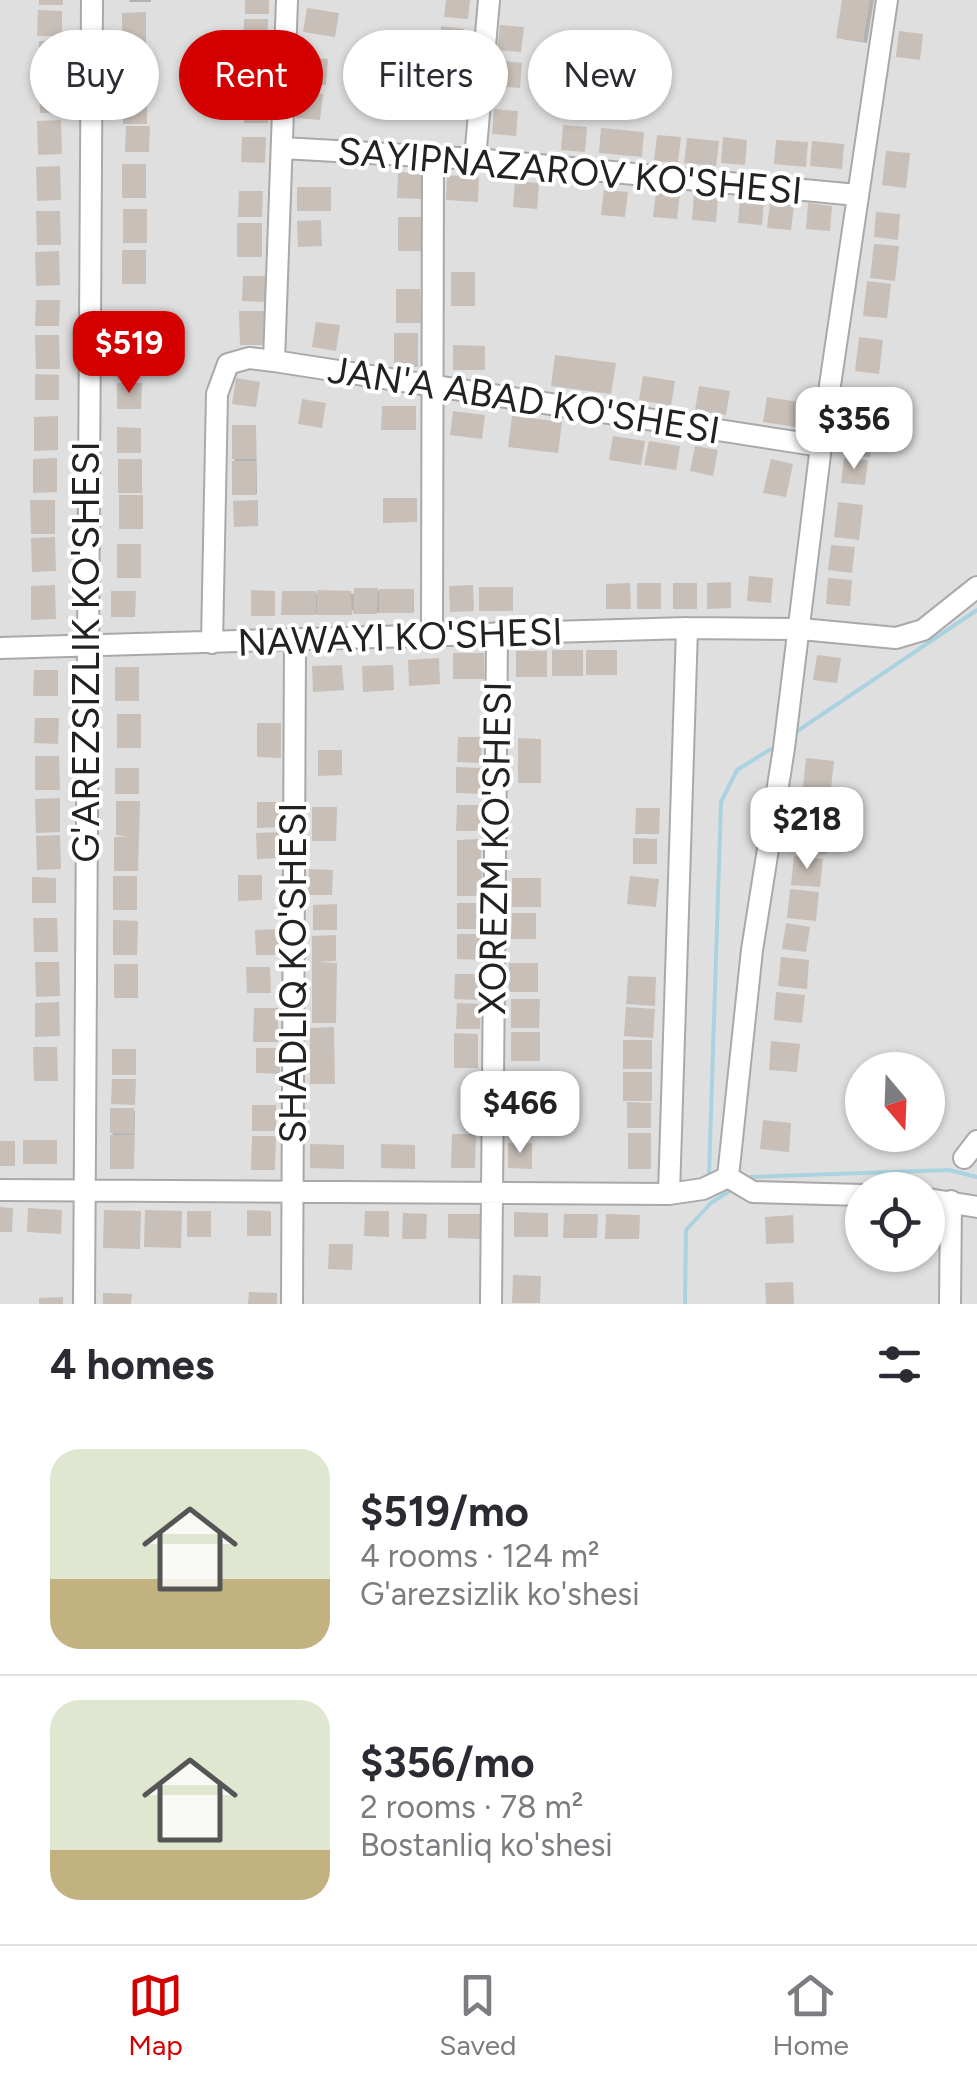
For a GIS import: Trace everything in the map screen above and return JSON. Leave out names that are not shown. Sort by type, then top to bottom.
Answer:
[{"type":"street","name":"G'AREZSIZLIK KO'SHESI","points":[[84,1304],[92,0]]},
{"type":"street","points":[[274,360],[287,0]]},
{"type":"street","points":[[475,159],[489,0]]},
{"type":"street","points":[[0,1190],[669,1194],[704,1189],[729,1171],[752,950],[801,629],[821,446],[887,0]]},
{"type":"street","name":"SAYIPNAZAROV KO'SHESI","points":[[283,148],[475,159],[857,195]]},
{"type":"street","points":[[432,634],[433,158]]},
{"type":"street","name":"JAN'A ABAD KO'SHESI","points":[[212,643],[217,394],[228,364],[249,358],[274,360],[821,446]]},
{"type":"street","name":"NAWAYI KO'SHESI","points":[[0,648],[686,628],[801,629],[896,638],[923,630],[977,587]]},
{"type":"street","points":[[669,1194],[686,628]]},
{"type":"street","name":"XOREZM KO'SHESI","points":[[491,1304],[497,632]]},
{"type":"street","name":"SHADLIQ KO'SHESI","points":[[292,1304],[296,642]]},
{"type":"street","points":[[729,1171],[753,1192],[845,1195]]},
{"type":"street","points":[[945,1200],[977,1208]]},
{"type":"street","points":[[950,1304],[951,1201]]},
{"type":"shaded area","points":[[0,0],[977,0],[977,1304],[0,1304]]},
{"type":"building","points":[[39,0],[63,0],[63,5],[39,5]]},
{"type":"building","points":[[245,0],[269,0],[269,14],[245,14]]},
{"type":"building","points":[[446,0],[470,0],[468,19],[444,17]]},
{"type":"building","points":[[842,0],[870,0],[863,42],[836,38]]},
{"type":"building","points":[[307,8],[339,13],[335,37],[323,35],[323,30],[303,30]]},
{"type":"building","points":[[38,10],[62,11],[62,30],[37,30]]},
{"type":"building","points":[[146,12],[146,30],[122,30],[122,13]]},
{"type":"building","points":[[244,19],[268,19],[268,30],[244,30]]},
{"type":"building","points":[[500,25],[524,27],[521,52],[508,51],[508,30],[499,30]]},
{"type":"building","points":[[899,31],[923,34],[920,60],[896,57]]},
{"type":"building","points":[[323,59],[328,59],[323,85]]},
{"type":"building","points":[[508,61],[522,63],[520,88],[508,87]]},
{"type":"building","points":[[508,110],[518,111],[516,136],[492,134],[493,120],[508,120]]},
{"type":"building","points":[[61,120],[62,154],[38,155],[37,121]]},
{"type":"building","points":[[123,120],[147,120],[147,124],[123,124]]},
{"type":"building","points":[[244,120],[268,120],[268,123]]},
{"type":"building","points":[[563,125],[587,127],[585,152],[561,150]]},
{"type":"building","points":[[126,126],[150,126],[149,152],[125,152]]},
{"type":"building","points":[[601,128],[644,132],[642,157],[599,153]]},
{"type":"building","points":[[657,135],[681,137],[678,163],[654,161]]},
{"type":"building","points":[[242,137],[266,137],[265,163],[241,162]]},
{"type":"building","points":[[723,137],[747,140],[745,165],[721,163]]},
{"type":"building","points":[[687,138],[719,141],[716,166],[684,163]]},
{"type":"building","points":[[776,140],[808,142],[806,167],[774,164]]},
{"type":"building","points":[[812,141],[844,144],[842,169],[810,166]]},
{"type":"building","points":[[886,151],[910,153],[906,188],[882,185]]},
{"type":"building","points":[[122,164],[146,164],[146,198],[122,198]]},
{"type":"building","points":[[60,166],[61,200],[37,201],[36,167]]},
{"type":"building","points":[[398,172],[423,173],[421,199],[397,198]]},
{"type":"building","points":[[447,175],[479,177],[478,202],[446,200]]},
{"type":"building","points":[[515,181],[539,183],[537,209],[513,207]]},
{"type":"building","points":[[297,187],[331,187],[331,211],[297,211]]},
{"type":"building","points":[[604,190],[628,192],[625,217],[601,215]]},
{"type":"building","points":[[239,191],[263,191],[262,217],[238,217]]},
{"type":"building","points":[[656,192],[680,194],[677,219],[653,217]]},
{"type":"building","points":[[694,194],[718,197],[716,222],[692,220]]},
{"type":"building","points":[[740,197],[764,200],[762,225],[738,223]]},
{"type":"building","points":[[770,203],[794,205],[791,230],[767,228]]},
{"type":"building","points":[[808,203],[832,206],[830,231],[806,229]]},
{"type":"building","points":[[123,209],[147,209],[147,243],[123,243]]},
{"type":"building","points":[[36,211],[60,211],[61,245],[37,245]]},
{"type":"building","points":[[876,212],[900,214],[898,240],[874,237]]},
{"type":"building","points":[[398,217],[422,217],[422,251],[398,251]]},
{"type":"building","points":[[321,220],[322,246],[298,247],[297,221]]},
{"type":"building","points":[[237,223],[262,223],[262,257],[237,257]]},
{"type":"building","points":[[874,244],[899,246],[895,281],[870,278]]},
{"type":"building","points":[[122,250],[146,250],[146,284],[122,284]]},
{"type":"building","points":[[59,251],[60,285],[36,286],[35,252]]},
{"type":"building","points":[[451,272],[475,272],[475,306],[451,306]]},
{"type":"building","points":[[243,276],[267,276],[266,302],[242,301]]},
{"type":"building","points":[[867,281],[891,284],[887,318],[863,316]]},
{"type":"building","points":[[396,289],[420,289],[421,323],[396,323]]},
{"type":"building","points":[[36,300],[60,300],[59,326],[35,326]]},
{"type":"building","points":[[239,311],[264,311],[264,345],[240,345]]},
{"type":"building","points":[[316,322],[340,325],[336,351],[312,347]]},
{"type":"building","points":[[118,328],[142,328],[142,362],[118,362]]},
{"type":"building","points":[[394,333],[418,333],[418,367],[394,367]]},
{"type":"building","points":[[35,335],[59,335],[60,369],[36,369]]},
{"type":"building","points":[[859,337],[883,340],[879,374],[855,371]]},
{"type":"building","points":[[453,345],[485,346],[485,370],[453,370]]},
{"type":"building","points":[[555,355],[616,363],[611,394],[551,386]]},
{"type":"building","points":[[35,374],[59,375],[59,400],[35,400]]},
{"type":"building","points":[[643,376],[675,381],[671,406],[639,400]]},
{"type":"building","points":[[236,378],[260,382],[256,407],[232,404]]},
{"type":"building","points":[[117,383],[142,383],[141,409],[117,409]]},
{"type":"building","points":[[699,386],[730,391],[726,415],[695,410]]},
{"type":"building","points":[[767,397],[798,402],[795,427],[763,422]]},
{"type":"building","points":[[302,399],[326,403],[322,428],[298,424]]},
{"type":"building","points":[[851,400],[874,402],[872,428],[848,426]]},
{"type":"building","points":[[382,406],[416,406],[416,430],[381,430]]},
{"type":"building","points":[[453,411],[485,415],[482,439],[450,435]]},
{"type":"building","points":[[58,416],[58,450],[34,451],[34,417]]},
{"type":"building","points":[[512,416],[562,422],[558,453],[508,447]]},
{"type":"building","points":[[232,425],[256,425],[256,459],[232,459]]},
{"type":"building","points":[[117,427],[141,428],[141,453],[117,453]]},
{"type":"building","points":[[849,429],[873,432],[870,457],[846,455]]},
{"type":"building","points":[[613,436],[645,441],[641,465],[609,460]]},
{"type":"building","points":[[649,441],[680,446],[676,470],[644,465]]},
{"type":"building","points":[[695,446],[718,450],[713,476],[690,471]]},
{"type":"building","points":[[57,458],[57,492],[33,493],[33,459]]},
{"type":"building","points":[[844,458],[868,460],[865,485],[841,483]]},
{"type":"building","points":[[118,459],[142,459],[142,493],[118,493]]},
{"type":"building","points":[[771,459],[793,464],[786,497],[763,493]]},
{"type":"building","points":[[232,461],[256,461],[256,495],[232,495]]},
{"type":"building","points":[[119,495],[143,495],[143,529],[119,529]]},
{"type":"building","points":[[383,498],[417,498],[417,522],[383,523]]},
{"type":"building","points":[[30,500],[55,500],[55,534],[31,534]]},
{"type":"building","points":[[258,500],[258,526],[234,527],[233,501]]},
{"type":"building","points":[[838,502],[863,505],[859,540],[834,537]]},
{"type":"building","points":[[55,537],[56,571],[32,572],[31,538]]},
{"type":"building","points":[[117,544],[141,544],[141,578],[117,578]]},
{"type":"building","points":[[831,545],[855,547],[852,573],[828,570]]},
{"type":"building","points":[[749,576],[773,578],[771,603],[747,601]]},
{"type":"building","points":[[828,578],[852,580],[850,606],[826,604]]},
{"type":"building","points":[[731,582],[731,608],[707,609],[707,583]]},
{"type":"building","points":[[630,583],[631,609],[606,609],[606,584]]},
{"type":"building","points":[[637,583],[661,583],[661,609],[637,609]]},
{"type":"building","points":[[673,583],[697,583],[697,609],[673,609]]},
{"type":"building","points":[[55,585],[56,619],[31,620],[31,586]]},
{"type":"building","points":[[473,585],[474,611],[450,612],[449,586]]},
{"type":"building","points":[[479,587],[513,587],[513,611],[479,611]]},
{"type":"building","points":[[354,588],[378,588],[377,614],[353,614]]},
{"type":"building","points":[[379,589],[414,589],[413,613],[379,613]]},
{"type":"building","points":[[251,590],[275,591],[275,616],[251,616]]},
{"type":"building","points":[[317,590],[351,591],[352,615],[317,615]]},
{"type":"building","points":[[111,591],[136,591],[135,617],[111,617]]},
{"type":"building","points":[[282,591],[316,591],[316,615],[281,615]]},
{"type":"building","points":[[552,650],[583,650],[583,676],[552,676]]},
{"type":"building","points":[[586,650],[617,650],[617,675],[586,675]]},
{"type":"building","points":[[516,651],[547,651],[547,677],[516,677]]},
{"type":"building","points":[[453,653],[484,653],[484,679],[453,679]]},
{"type":"building","points":[[817,655],[841,658],[837,683],[813,680]]},
{"type":"building","points":[[439,658],[440,684],[409,686],[408,660]]},
{"type":"building","points":[[342,665],[344,690],[313,692],[312,666]]},
{"type":"building","points":[[393,665],[394,690],[363,692],[362,666]]},
{"type":"building","points":[[115,667],[139,667],[139,701],[115,701]]},
{"type":"building","points":[[34,670],[58,670],[58,696],[33,696]]},
{"type":"building","points":[[117,714],[141,714],[141,748],[117,748]]},
{"type":"building","points":[[35,718],[59,718],[58,744],[34,743]]},
{"type":"building","points":[[257,723],[281,723],[281,758],[257,757]]},
{"type":"building","points":[[458,737],[482,737],[481,763],[457,762]]},
{"type":"building","points":[[518,738],[541,739],[541,783],[518,783]]},
{"type":"building","points":[[318,750],[342,750],[342,775],[318,776]]},
{"type":"building","points":[[35,756],[59,756],[60,790],[35,790]]},
{"type":"building","points":[[806,758],[834,761],[831,789],[803,787]]},
{"type":"building","points":[[456,767],[480,768],[480,794],[456,793]]},
{"type":"building","points":[[115,768],[139,768],[139,794],[115,794]]},
{"type":"building","points":[[803,791],[831,793],[829,822],[800,819]]},
{"type":"building","points":[[60,798],[60,832],[36,833],[35,799]]},
{"type":"building","points":[[116,801],[140,801],[138,871],[114,871],[114,837],[129,837],[116,835]]},
{"type":"building","points":[[257,802],[281,802],[281,827],[257,828]]},
{"type":"building","points":[[457,805],[480,805],[480,831],[456,831]]},
{"type":"building","points":[[312,807],[337,807],[336,841],[312,841]]},
{"type":"building","points":[[636,808],[660,808],[659,834],[635,834]]},
{"type":"building","points":[[801,822],[830,825],[827,854],[798,851]]},
{"type":"building","points":[[280,832],[281,858],[257,859],[256,833]]},
{"type":"building","points":[[60,835],[61,869],[37,870],[36,836]]},
{"type":"building","points":[[633,838],[657,839],[657,864],[633,864]]},
{"type":"building","points":[[481,839],[482,896],[457,896],[457,840]]},
{"type":"building","points":[[794,856],[823,859],[820,887],[791,885]]},
{"type":"building","points":[[309,869],[333,870],[332,895],[308,895]]},
{"type":"building","points":[[238,875],[262,875],[262,900],[238,901]]},
{"type":"building","points":[[113,876],[137,876],[137,910],[113,910]]},
{"type":"building","points":[[630,876],[659,879],[656,907],[627,904]]},
{"type":"building","points":[[32,877],[56,878],[56,903],[32,903]]},
{"type":"building","points":[[512,878],[541,878],[541,907],[512,907]]},
{"type":"building","points":[[790,889],[819,892],[816,921],[787,918]]},
{"type":"building","points":[[457,903],[481,903],[481,929],[457,929]]},
{"type":"building","points":[[337,904],[337,930],[313,930],[313,905]]},
{"type":"building","points":[[512,913],[536,913],[536,939],[511,939]]},
{"type":"building","points":[[33,918],[57,918],[58,952],[34,952]]},
{"type":"building","points":[[113,920],[138,921],[137,955],[113,955]]},
{"type":"building","points":[[786,923],[810,927],[806,952],[782,949]]},
{"type":"building","points":[[279,929],[280,955],[256,955],[255,930]]},
{"type":"building","points":[[457,934],[481,934],[481,960],[457,959]]},
{"type":"building","points":[[336,935],[336,961],[317,962],[337,963],[336,1023],[312,1023],[312,936]]},
{"type":"building","points":[[781,957],[809,960],[807,989],[778,986]]},
{"type":"building","points":[[35,962],[59,962],[60,996],[36,997]]},
{"type":"building","points":[[509,963],[538,963],[538,992],[509,992]]},
{"type":"building","points":[[114,964],[138,964],[138,998],[114,998]]},
{"type":"building","points":[[246,967],[270,967],[271,993],[247,993]]},
{"type":"building","points":[[455,974],[479,974],[478,1000],[454,999]]},
{"type":"building","points":[[628,976],[656,977],[655,1006],[626,1004]]},
{"type":"building","points":[[776,992],[805,995],[802,1023],[774,1020]]},
{"type":"building","points":[[511,999],[540,999],[539,1028],[511,1028]]},
{"type":"building","points":[[59,1002],[60,1036],[35,1037],[35,1003]]},
{"type":"building","points":[[457,1003],[481,1004],[480,1029],[456,1029]]},
{"type":"building","points":[[626,1007],[655,1009],[653,1038],[624,1036]]},
{"type":"building","points":[[254,1008],[278,1008],[278,1042],[253,1042]]},
{"type":"building","points":[[334,1027],[335,1084],[310,1084],[310,1028]]},
{"type":"building","points":[[511,1032],[540,1032],[540,1061],[511,1061]]},
{"type":"building","points":[[454,1033],[478,1034],[478,1068],[454,1068]]},
{"type":"building","points":[[623,1040],[652,1040],[652,1069],[623,1069]]},
{"type":"building","points":[[771,1041],[800,1044],[797,1072],[769,1070]]},
{"type":"building","points":[[33,1047],[57,1047],[58,1081],[34,1081]]},
{"type":"building","points":[[256,1048],[280,1048],[280,1074],[256,1073]]},
{"type":"building","points":[[112,1049],[136,1049],[136,1075],[112,1075]]},
{"type":"building","points":[[623,1072],[652,1072],[652,1101],[623,1101]]},
{"type":"building","points":[[112,1079],[136,1079],[135,1105],[111,1104]]},
{"type":"building","points":[[627,1102],[651,1103],[651,1128],[627,1128]]},
{"type":"building","points":[[252,1105],[276,1105],[276,1131],[252,1131]]},
{"type":"building","points":[[510,1105],[534,1105],[534,1131],[510,1131]]},
{"type":"building","points":[[110,1108],[134,1108],[134,1134],[110,1133]]},
{"type":"building","points":[[763,1120],[791,1123],[789,1152],[760,1149]]},
{"type":"building","points":[[628,1133],[651,1133],[651,1169],[628,1169]]},
{"type":"building","points":[[452,1134],[476,1134],[475,1168],[451,1168]]},
{"type":"building","points":[[110,1135],[134,1135],[134,1169],[110,1169]]},
{"type":"building","points":[[252,1136],[276,1136],[275,1170],[251,1170]]},
{"type":"building","points":[[23,1140],[57,1140],[57,1164],[23,1164]]},
{"type":"building","points":[[0,1141],[15,1141],[15,1166],[0,1166]]},
{"type":"building","points":[[508,1143],[532,1143],[532,1169],[508,1168]]},
{"type":"building","points":[[310,1144],[344,1145],[344,1169],[310,1168]]},
{"type":"building","points":[[381,1144],[415,1145],[415,1169],[381,1168]]},
{"type":"building","points":[[0,1207],[13,1208],[12,1232],[0,1232]]},
{"type":"building","points":[[28,1208],[62,1210],[61,1234],[27,1232]]},
{"type":"building","points":[[104,1210],[141,1211],[140,1249],[103,1248]]},
{"type":"building","points":[[145,1210],[182,1211],[181,1248],[144,1247]]},
{"type":"building","points":[[247,1210],[271,1211],[271,1236],[247,1236]]},
{"type":"building","points":[[187,1211],[211,1211],[211,1237],[187,1237]]},
{"type":"building","points":[[365,1211],[389,1211],[389,1237],[364,1236]]},
{"type":"building","points":[[514,1212],[548,1213],[548,1237],[514,1237]]},
{"type":"building","points":[[403,1213],[427,1214],[426,1239],[402,1239]]},
{"type":"building","points":[[448,1214],[482,1214],[482,1239],[448,1238]]},
{"type":"building","points":[[564,1214],[598,1214],[597,1238],[563,1238]]},
{"type":"building","points":[[606,1214],[640,1215],[639,1239],[605,1239]]},
{"type":"building","points":[[793,1215],[794,1243],[766,1244],[765,1217]]},
{"type":"building","points":[[329,1244],[353,1244],[352,1270],[328,1269]]},
{"type":"building","points":[[513,1275],[541,1276],[540,1303],[512,1303]]},
{"type":"building","points":[[793,1282],[794,1304],[766,1304],[765,1283]]},
{"type":"building","points":[[249,1292],[277,1293],[277,1304],[248,1304]]},
{"type":"building","points":[[103,1293],[132,1294],[131,1304],[103,1304]]},
{"type":"building","points":[[63,1297],[63,1304],[39,1304],[39,1298]]},
{"type":"waterway","points":[[796,732],[977,610]]},
{"type":"waterway","points":[[709,1175],[721,802],[737,770],[771,749]]},
{"type":"waterway","points":[[749,1177],[949,1170],[977,1177]]},
{"type":"waterway","points":[[685,1304],[686,1230],[711,1203],[731,1190]]}]
